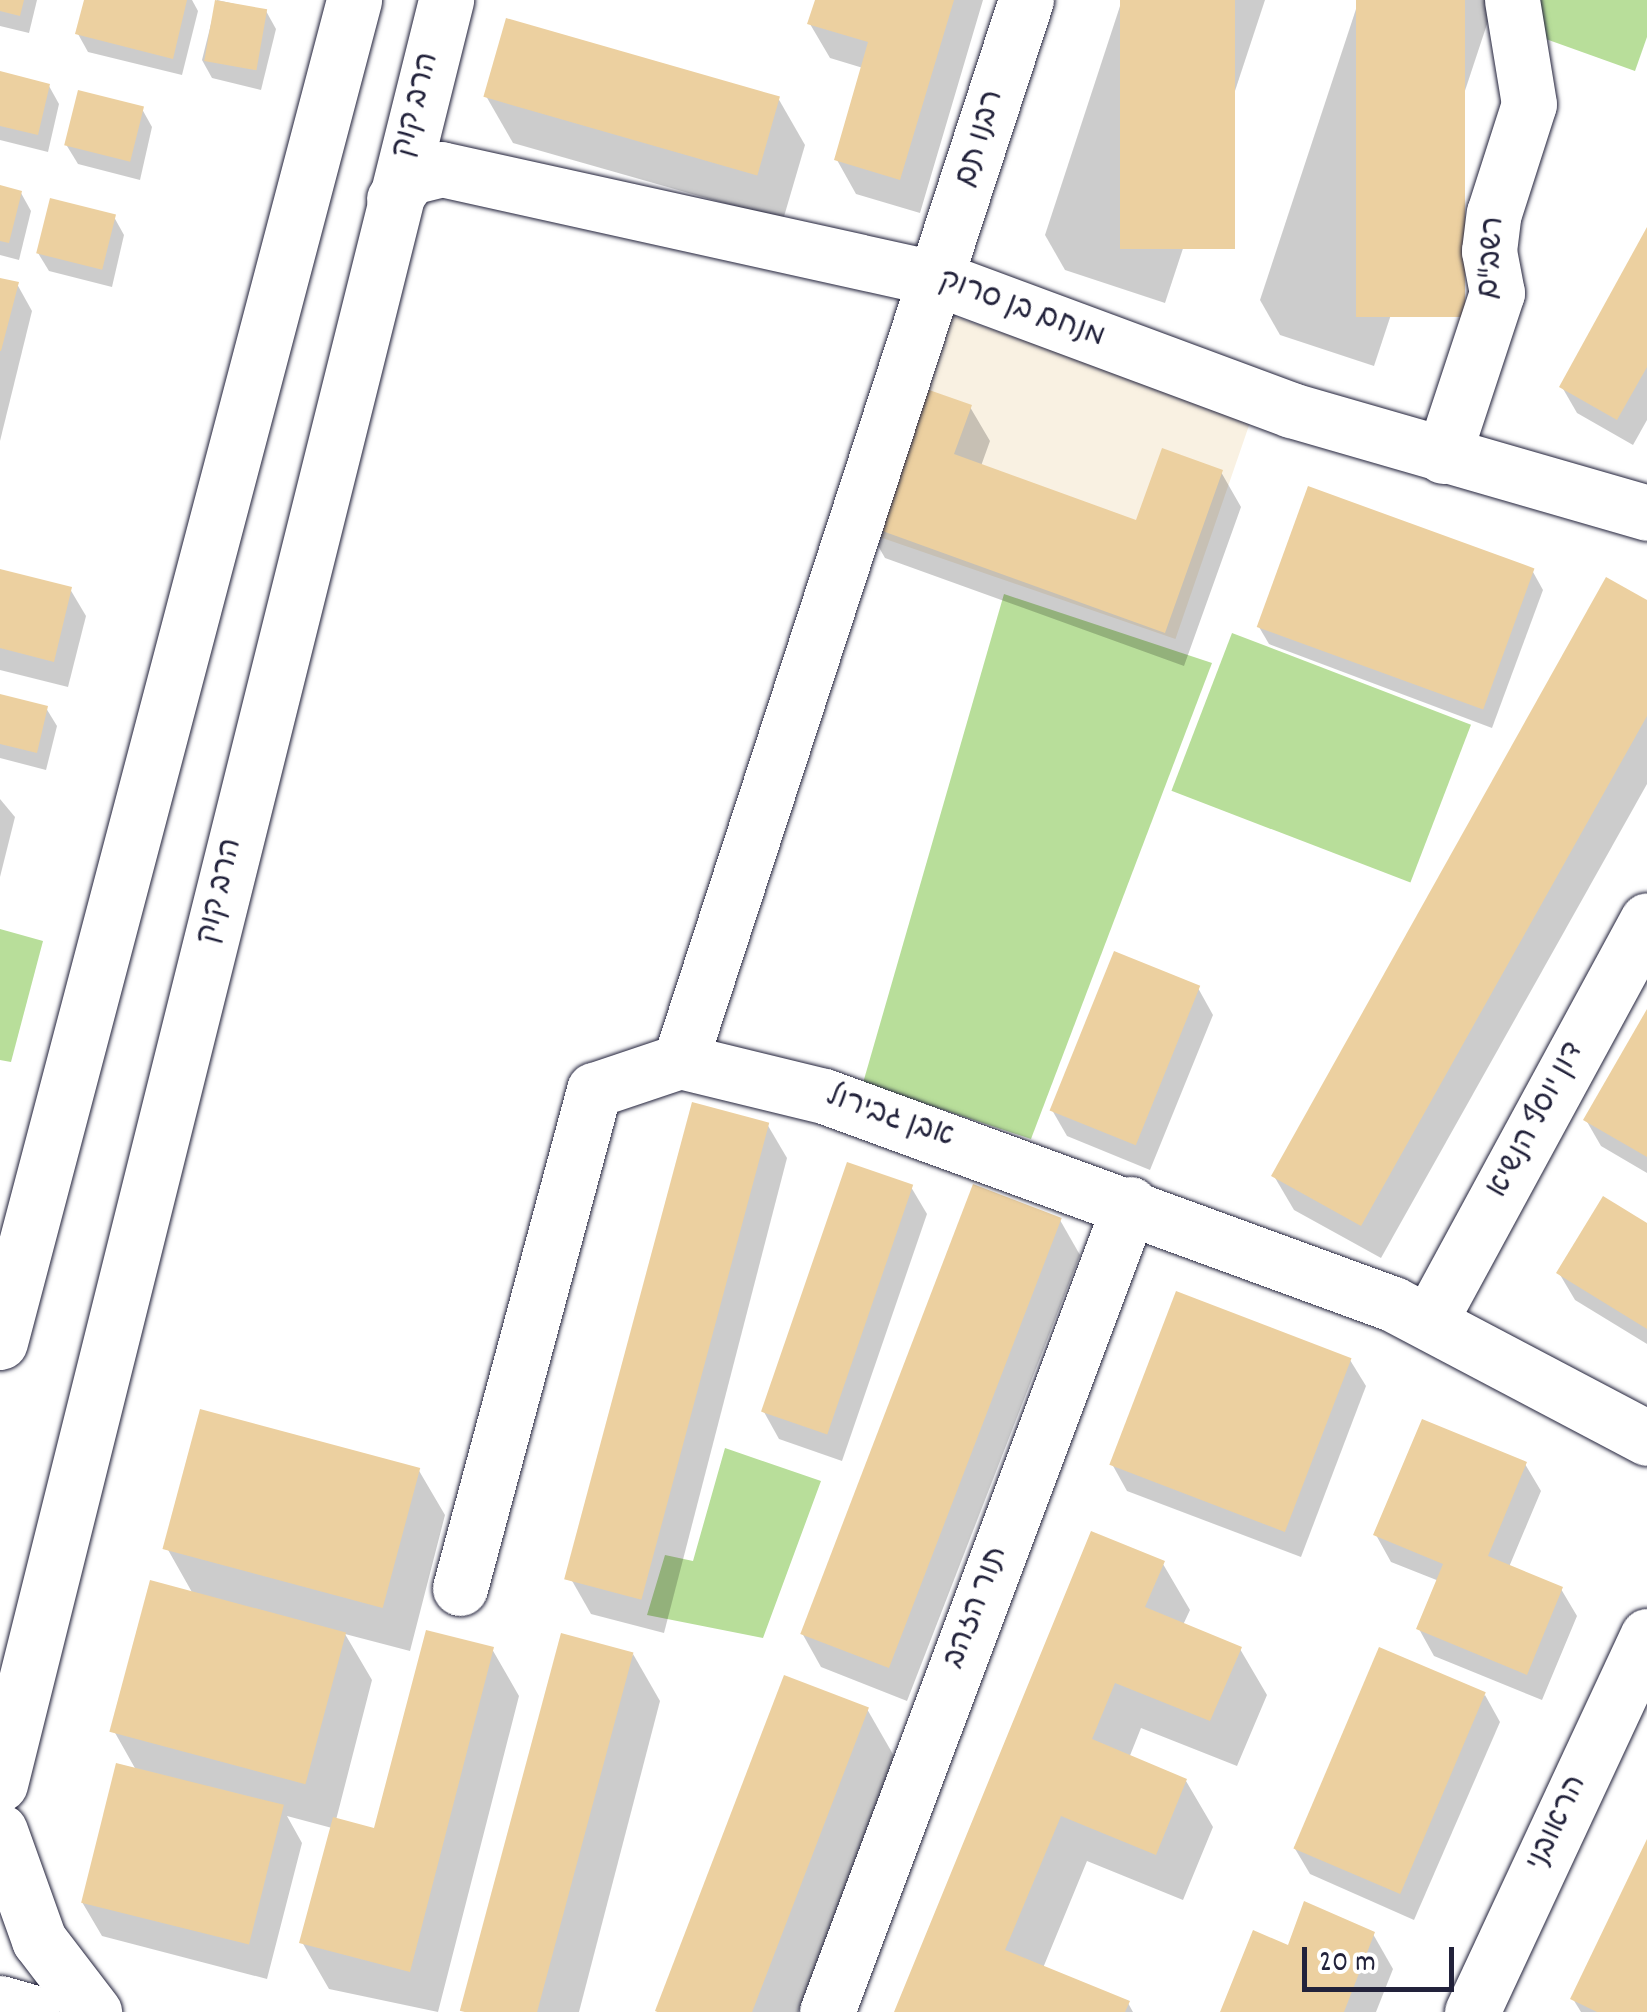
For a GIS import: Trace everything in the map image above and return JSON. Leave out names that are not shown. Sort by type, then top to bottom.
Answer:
[{"type":"street","points":[[0,1342],[354,0]]},
{"type":"street","name":"הרב קוק","points":[[0,1784],[446,0]]},
{"type":"street","name":"רבנו תם","points":[[680,1061],[1026,0]]},
{"type":"street","name":"רשב\"ם","points":[[1443,456],[1497,293],[1489,252],[1494,213],[1529,104],[1512,0]]},
{"type":"street","name":"מנחם בן סרוק","points":[[394,199],[418,172],[441,169],[938,279],[1291,410],[1647,512]]},
{"type":"street","name":"דון יוסף הנשיא","points":[[1430,1322],[1647,920]]},
{"type":"street","points":[[460,1588],[594,1090],[680,1061]]},
{"type":"street","name":"אבן גבירול","points":[[680,1061],[824,1096],[1130,1204],[1430,1322],[1647,1438]]},
{"type":"street","name":"תור הזהב","points":[[827,2012],[1130,1204]]},
{"type":"street","name":"הראובני","points":[[1472,2012],[1647,1636]]},
{"type":"street","points":[[0,1831],[39,1940],[94,2012]]},
{"type":"street","points":[[0,2003],[32,2012]]},
{"type":"shaded area","points":[[927,307],[1251,419],[1175,639],[851,527]]},
{"type":"green space","points":[[1521,0],[1647,0],[1647,37],[1635,71],[1543,38]]},
{"type":"green space","points":[[1004,594],[1212,663],[1031,1139],[863,1083]]},
{"type":"green space","points":[[1232,633],[1471,725],[1410,883],[1171,791]]},
{"type":"green space","points":[[0,929],[43,941],[11,1062],[0,1060]]},
{"type":"green space","points":[[725,1448],[821,1481],[763,1638],[647,1615],[665,1555],[693,1561]]},
{"type":"building","points":[[0,0],[24,0],[20,16],[0,11]]},
{"type":"building","points":[[84,0],[187,0],[173,59],[75,34]]},
{"type":"building","points":[[215,0],[267,9],[256,70],[204,61]]},
{"type":"building","points":[[815,0],[954,0],[900,180],[834,160],[868,42],[807,24]]},
{"type":"building","points":[[1120,0],[1235,0],[1235,249],[1120,249]]},
{"type":"building","points":[[1356,0],[1465,0],[1465,317],[1356,317]]},
{"type":"building","points":[[506,18],[780,97],[757,175],[483,97]]},
{"type":"building","points":[[0,71],[50,84],[38,135],[0,126]]},
{"type":"building","points":[[78,90],[144,106],[130,162],[64,145]]},
{"type":"building","points":[[0,185],[22,191],[9,243],[0,241]]},
{"type":"building","points":[[50,198],[116,214],[102,270],[36,253]]},
{"type":"building","points":[[1647,227],[1647,367],[1617,420],[1559,387]]},
{"type":"building","points":[[0,278],[19,282],[1,351],[0,351]]},
{"type":"building","points":[[912,384],[972,405],[954,454],[1136,520],[1162,448],[1223,470],[1165,633],[863,524]]},
{"type":"building","points":[[1308,486],[1534,568],[1483,709],[1257,627]]},
{"type":"building","points":[[0,569],[72,587],[54,662],[0,648]]},
{"type":"building","points":[[1606,577],[1647,600],[1647,716],[1361,1226],[1271,1176]]},
{"type":"building","points":[[0,694],[48,706],[37,753],[0,744]]},
{"type":"building","points":[[1114,951],[1200,986],[1136,1145],[1050,1110]]},
{"type":"building","points":[[1647,1009],[1647,1157],[1583,1120]]},
{"type":"building","points":[[692,1102],[769,1123],[641,1600],[564,1579]]},
{"type":"building","points":[[847,1162],[913,1185],[827,1434],[761,1412]]},
{"type":"building","points":[[973,1184],[1062,1218],[889,1668],[800,1634]]},
{"type":"building","points":[[1603,1196],[1647,1223],[1647,1329],[1556,1273]]},
{"type":"building","points":[[1176,1291],[1352,1358],[1285,1532],[1109,1465]]},
{"type":"building","points":[[200,1409],[420,1468],[383,1608],[162,1549]]},
{"type":"building","points":[[1422,1419],[1527,1462],[1488,1556],[1563,1587],[1527,1675],[1416,1629],[1443,1564],[1373,1535]]},
{"type":"building","points":[[1091,1531],[1165,1561],[1145,1607],[1242,1647],[1210,1721],[1115,1683],[1092,1739],[1187,1779],[1156,1855],[1061,1816],[1005,1950],[1130,2001],[1125,2012],[894,2012]]},
{"type":"building","points":[[150,1580],[346,1633],[305,1784],[109,1732]]},
{"type":"building","points":[[426,1630],[494,1647],[410,1972],[299,1943],[333,1817],[374,1828]]},
{"type":"building","points":[[561,1633],[633,1652],[537,2012],[460,2011]]},
{"type":"building","points":[[1379,1647],[1486,1692],[1400,1894],[1293,1849]]},
{"type":"building","points":[[784,1675],[869,1708],[752,2012],[655,2011]]},
{"type":"building","points":[[116,1763],[284,1805],[249,1945],[81,1903]]},
{"type":"building","points":[[1647,1839],[1647,2012],[1597,2012],[1570,1999]]},
{"type":"building","points":[[1304,1901],[1375,1932],[1344,2012],[1220,2012],[1253,1930],[1288,1945]]}]
